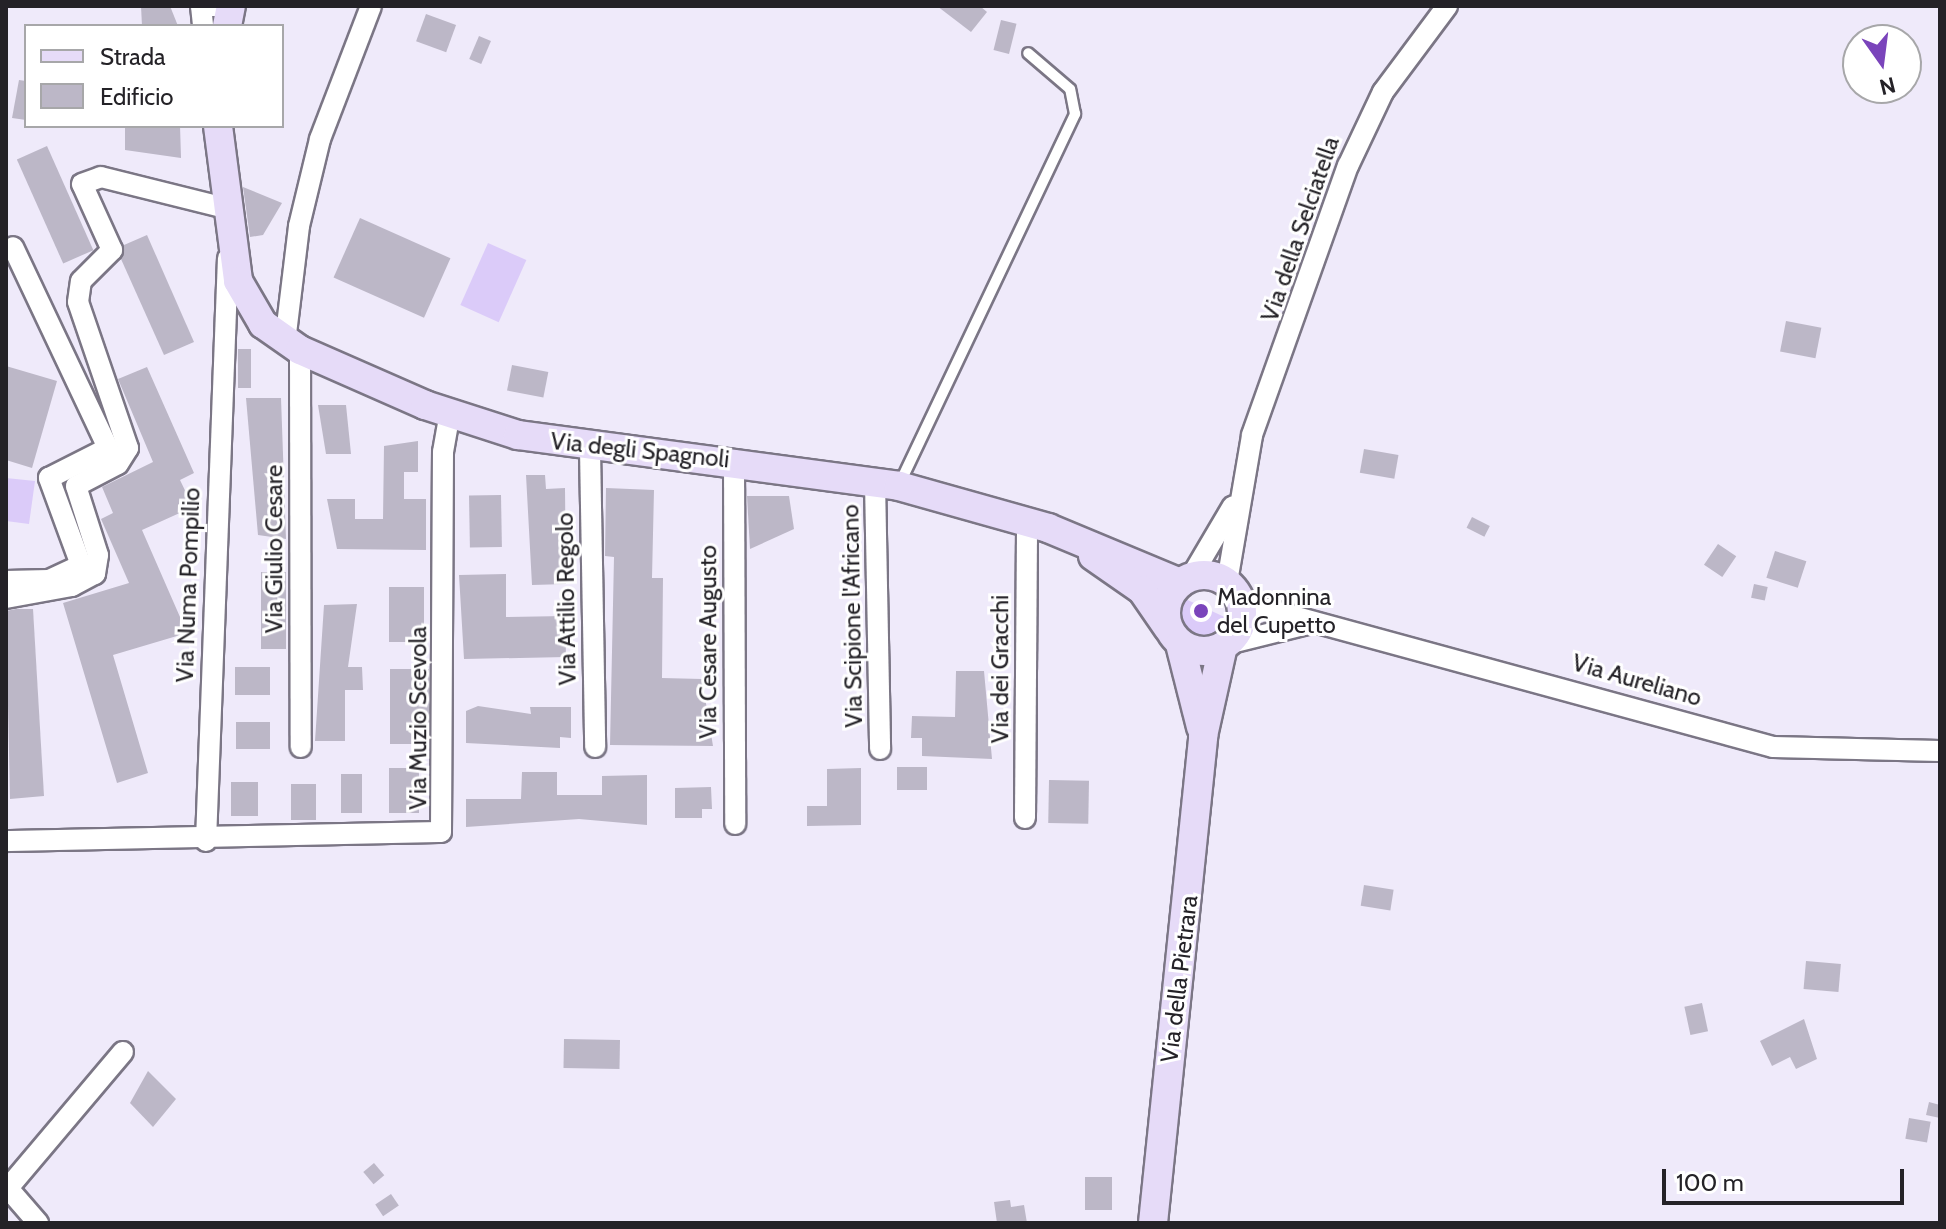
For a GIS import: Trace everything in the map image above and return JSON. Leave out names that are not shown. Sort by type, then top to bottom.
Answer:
[{"type":"street","points":[[201,6],[230,12]]},
{"type":"street","name":"Via Giulio Cesare","points":[[301,747],[292,346],[299,226],[320,139],[371,6]]},
{"type":"street","name":"Via della Selciatella","points":[[1234,592],[1242,488],[1256,422],[1358,140],[1389,82],[1447,6]]},
{"type":"street","name":"Via degli Spagnoli","points":[[218,128],[230,250],[259,319],[292,346],[450,414],[590,449],[734,460],[887,484],[1038,525]]},
{"type":"street","points":[[6,598],[72,586],[95,574],[98,555],[76,486],[118,464],[128,448],[78,302],[81,281],[112,250],[82,184],[101,177],[225,208]]},
{"type":"street","points":[[6,581],[49,580],[81,565],[49,478],[108,448],[13,247]]},
{"type":"street","name":"Via Numa Pompilio","points":[[206,841],[223,330],[230,250]]},
{"type":"street","points":[[223,330],[259,319]]},
{"type":"street","name":"Via Muzio Scevola","points":[[206,841],[425,838],[444,829],[443,452],[450,414]]},
{"type":"street","name":"Via Attilio Regolo","points":[[590,449],[595,747]]},
{"type":"street","name":"Via Cesare Augusto","points":[[734,460],[735,824]]},
{"type":"street","name":"Via Scipione l'Africano","points":[[880,749],[887,484]]},
{"type":"street","name":"Via della Selciatella","points":[[1186,580],[1242,488]]},
{"type":"street","points":[[1038,525],[1186,580],[1234,592],[1239,629],[1225,645],[1201,652],[1174,636],[1167,603],[1186,580]]},
{"type":"street","name":"Via della Pietrara","points":[[1038,525],[1142,590],[1174,636],[1203,736]]},
{"type":"street","name":"Via dei Gracchi","points":[[1025,818],[1038,525]]},
{"type":"street","name":"Via Aureliano","points":[[1234,592],[1324,622],[1773,747],[1940,751]]},
{"type":"street","name":"Via Aureliano","points":[[1225,645],[1324,622]]},
{"type":"street","name":"Via della Pietrara","points":[[1153,1223],[1203,736],[1225,645]]},
{"type":"street","points":[[6,841],[206,841]]},
{"type":"street","points":[[38,1223],[7,1187],[123,1052]]},
{"type":"lane","points":[[887,484],[1075,114],[1070,89],[1028,53]]},
{"type":"shaded area","points":[[488,243],[526,260],[499,322],[460,305]]},
{"type":"shaded area","points":[[6,478],[35,481],[29,524],[6,521]]},
{"type":"shaded area","points":[[1181,597],[1229,619],[1225,627],[1203,638],[1187,633],[1177,619]]},
{"type":"building","points":[[141,6],[170,6],[177,24],[142,24]]},
{"type":"building","points":[[937,6],[980,6],[987,12],[971,32]]},
{"type":"building","points":[[426,14],[456,25],[446,52],[416,41]]},
{"type":"building","points":[[1001,20],[1017,24],[1009,54],[994,50]]},
{"type":"building","points":[[479,36],[491,41],[481,64],[469,59]]},
{"type":"building","points":[[19,80],[24,81],[24,120],[12,118]]},
{"type":"building","points":[[125,128],[180,128],[181,158],[125,150]]},
{"type":"building","points":[[47,146],[93,250],[63,264],[17,159]]},
{"type":"building","points":[[243,187],[282,203],[263,235],[250,237]]},
{"type":"building","points":[[360,218],[450,258],[424,318],[334,277]]},
{"type":"building","points":[[147,235],[194,342],[164,355],[121,259],[124,245]]},
{"type":"building","points":[[1786,321],[1821,328],[1815,358],[1780,351]]},
{"type":"building","points":[[238,349],[251,349],[251,388],[238,388]]},
{"type":"building","points":[[512,365],[548,372],[543,398],[507,391]]},
{"type":"building","points":[[6,366],[57,381],[32,468],[6,460]]},
{"type":"building","points":[[147,367],[194,473],[180,480],[193,507],[142,530],[187,633],[113,655],[148,773],[117,783],[63,603],[129,583],[101,519],[113,513],[102,487],[153,462],[118,379]]},
{"type":"building","points":[[246,398],[281,398],[286,539],[258,535]]},
{"type":"building","points":[[318,405],[346,405],[351,454],[326,454]]},
{"type":"building","points":[[418,441],[418,472],[404,472],[404,499],[426,499],[426,550],[337,549],[327,499],[355,499],[355,519],[383,519],[384,446]]},
{"type":"building","points":[[1364,449],[1398,455],[1394,479],[1360,473]]},
{"type":"building","points":[[526,475],[545,475],[546,489],[565,488],[566,584],[532,585]]},
{"type":"building","points":[[606,488],[654,490],[652,578],[663,578],[662,678],[702,679],[713,746],[610,745],[614,557],[605,556]]},
{"type":"building","points":[[501,495],[502,547],[470,548],[469,496]]},
{"type":"building","points":[[747,496],[789,496],[794,529],[750,549]]},
{"type":"building","points":[[1472,517],[1490,526],[1484,537],[1467,528]]},
{"type":"building","points":[[1718,544],[1736,556],[1722,577],[1704,565]]},
{"type":"building","points":[[1775,551],[1806,561],[1798,588],[1766,578]]},
{"type":"building","points":[[261,572],[286,572],[286,649],[261,649]]},
{"type":"building","points":[[506,574],[506,617],[565,616],[566,657],[464,659],[459,575]]},
{"type":"building","points":[[1754,584],[1768,587],[1765,601],[1751,598]]},
{"type":"building","points":[[389,587],[424,587],[424,642],[389,642]]},
{"type":"building","points":[[357,604],[348,667],[362,667],[363,690],[345,690],[345,741],[315,741],[324,605]]},
{"type":"building","points":[[33,609],[44,796],[10,799],[6,611]]},
{"type":"building","points":[[235,667],[270,667],[270,695],[235,695]]},
{"type":"building","points":[[390,669],[429,669],[429,744],[390,744]]},
{"type":"building","points":[[956,671],[984,671],[992,759],[922,756],[922,738],[911,738],[912,716],[955,717]]},
{"type":"building","points":[[478,706],[531,714],[530,707],[571,707],[571,738],[560,737],[560,748],[466,743],[466,711]]},
{"type":"building","points":[[236,722],[270,722],[270,749],[236,749]]},
{"type":"building","points":[[897,767],[927,767],[927,790],[897,790]]},
{"type":"building","points":[[389,768],[419,768],[419,813],[389,813]]},
{"type":"building","points":[[861,768],[861,825],[807,826],[807,806],[827,806],[827,769]]},
{"type":"building","points":[[522,772],[557,772],[557,795],[602,795],[602,776],[647,775],[647,825],[579,819],[466,827],[466,799],[521,799]]},
{"type":"building","points":[[341,774],[362,774],[362,813],[341,813]]},
{"type":"building","points":[[1049,780],[1089,781],[1088,824],[1048,823]]},
{"type":"building","points":[[231,782],[258,782],[258,816],[231,816]]},
{"type":"building","points":[[291,784],[316,784],[316,820],[291,820]]},
{"type":"building","points":[[711,787],[712,809],[702,809],[702,818],[675,818],[675,788]]},
{"type":"building","points":[[1364,885],[1394,890],[1390,910],[1361,906]]},
{"type":"building","points":[[1806,961],[1841,964],[1838,992],[1804,989]]},
{"type":"building","points":[[1702,1003],[1708,1031],[1690,1035],[1684,1007]]},
{"type":"building","points":[[1804,1019],[1817,1059],[1796,1069],[1790,1057],[1772,1066],[1760,1041]]},
{"type":"building","points":[[564,1039],[620,1040],[619,1069],[563,1068]]},
{"type":"building","points":[[148,1071],[176,1099],[153,1127],[130,1103]]},
{"type":"building","points":[[1929,1102],[1940,1105],[1940,1118],[1926,1115]]},
{"type":"building","points":[[1909,1118],[1931,1122],[1927,1143],[1905,1139]]},
{"type":"building","points":[[374,1163],[384,1175],[374,1184],[363,1172]]},
{"type":"building","points":[[1085,1177],[1112,1177],[1112,1210],[1085,1210]]},
{"type":"building","points":[[391,1194],[399,1206],[383,1216],[375,1205]]},
{"type":"building","points":[[1010,1200],[1011,1207],[1024,1205],[1027,1223],[997,1223],[994,1202]]},
{"type":"place","name":"Madonnina del Cupetto","points":[[1201,611]]}]
